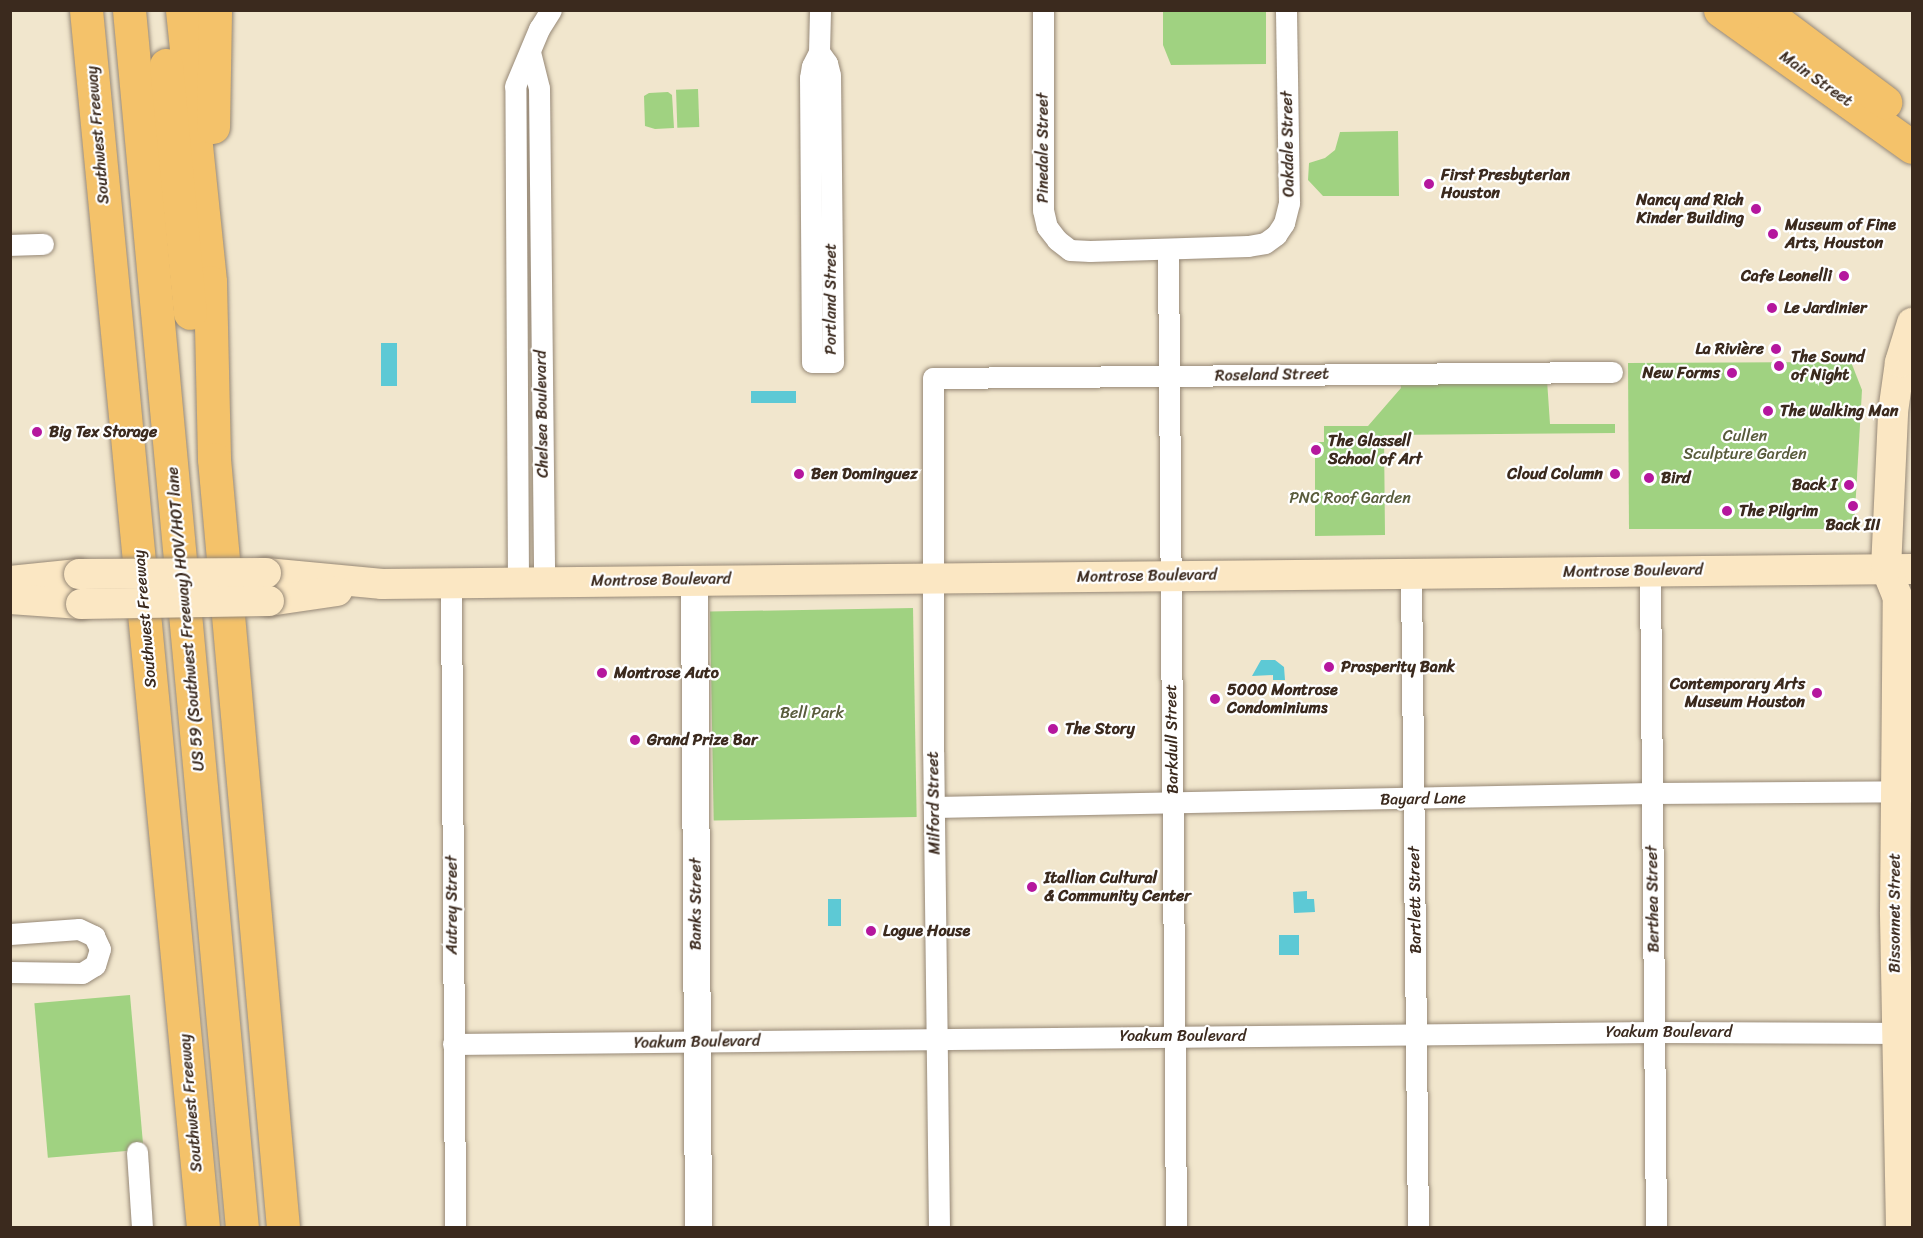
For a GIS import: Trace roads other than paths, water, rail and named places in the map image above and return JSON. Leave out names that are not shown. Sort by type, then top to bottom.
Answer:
[{"type":"main road","name":"Southwest Freeway","points":[[86,10],[203,1227]]},
{"type":"main road","name":"US 59 (Southwest Freeway) HOV/HOT lane","points":[[129,10],[242,1227]]},
{"type":"main road","points":[[161,10],[197,393],[214,459]]},
{"type":"main road","points":[[182,10],[210,282]]},
{"type":"main road","points":[[215,10],[210,282],[214,459],[283,1227]]},
{"type":"main road","name":"Main Street","points":[[1720,10],[1912,147]]},
{"type":"main road","name":"Main Street","points":[[1762,10],[1912,124]]},
{"type":"main road","name":"Bissonnet Street","points":[[1901,1227],[1906,1153],[1902,577],[1893,412],[1900,362],[1912,323]]},
{"type":"main road","name":"Montrose Boulevard","points":[[10,599],[81,604],[267,587],[694,580],[1650,571],[1902,577]]},
{"type":"main road","name":"Montrose Boulevard","points":[[10,581],[79,574],[267,587]]},
{"type":"street","name":"Chelsea Boulevard","points":[[531,582],[516,247],[515,86],[519,71],[539,29],[551,10]]},
{"type":"street","name":"Portland Street","points":[[819,52],[827,63],[830,75],[833,362],[812,362],[810,78],[812,66],[819,52],[820,10]]},
{"type":"street","name":"Pinedale Street","points":[[1042,10],[1043,210],[1047,227],[1057,240],[1070,250],[1168,251]]},
{"type":"street","name":"Oakdale Street","points":[[1168,251],[1265,243],[1276,235],[1284,223],[1289,203],[1286,10]]},
{"type":"street","name":"Chelsea Boulevard","points":[[530,52],[539,88],[540,246],[531,582]]},
{"type":"street","points":[[10,244],[43,244]]},
{"type":"street","points":[[516,247],[540,246]]},
{"type":"street","name":"Barkdull Street","points":[[1168,251],[1176,1227]]},
{"type":"street","name":"Roseland Street","points":[[933,378],[1612,372]]},
{"type":"street","name":"Milford Street","points":[[933,378],[932,578],[939,1227]]},
{"type":"street","name":"Berthea Street","points":[[1650,571],[1656,1227]]},
{"type":"street","name":"Bartlett Street","points":[[1411,573],[1418,1227]]},
{"type":"street","name":"Banks Street","points":[[694,580],[698,1227]]},
{"type":"street","name":"Autrey Street","points":[[451,583],[455,1227]]},
{"type":"street","name":"Bayard Lane","points":[[934,807],[1414,800],[1652,793],[1904,791]]},
{"type":"street","points":[[10,934],[79,929],[94,936],[100,949],[95,965],[81,973],[10,972]]},
{"type":"street","name":"Yoakum Boulevard","points":[[453,1044],[1654,1032],[1904,1033]]},
{"type":"street","points":[[137,1152],[142,1227]]},
{"type":"water","points":[[381,343],[397,343],[397,386],[381,386]]},
{"type":"water","points":[[751,391],[796,391],[796,403],[751,403]]},
{"type":"water","points":[[1261,660],[1275,660],[1284,667],[1285,680],[1273,680],[1273,675],[1252,676]]},
{"type":"water","points":[[1307,891],[1307,899],[1314,899],[1315,912],[1294,913],[1293,892]]},
{"type":"water","points":[[828,899],[841,899],[841,926],[828,926]]},
{"type":"water","points":[[1279,935],[1299,935],[1299,955],[1279,955]]},
{"type":"place","name":"First Presbyterian Houston","points":[[1429,184]]},
{"type":"place","name":"Nancy and Rich Kinder Building","points":[[1756,209]]},
{"type":"place","name":"Museum of Fine Arts, Houston","points":[[1773,234]]},
{"type":"place","name":"Cafe Leonelli","points":[[1844,276]]},
{"type":"place","name":"Le Jardinier","points":[[1772,308]]},
{"type":"place","name":"La Rivière","points":[[1776,349]]},
{"type":"place","name":"The Sound of Night","points":[[1779,366]]},
{"type":"place","name":"New Forms","points":[[1732,373]]},
{"type":"place","name":"The Walking Man","points":[[1768,411]]},
{"type":"place","name":"Big Tex Storage","points":[[37,432]]},
{"type":"place","name":"The Glassell School of Art","points":[[1316,450]]},
{"type":"place","name":"Ben Dominguez","points":[[799,474]]},
{"type":"place","name":"Cloud Column","points":[[1615,474]]},
{"type":"place","name":"Bird","points":[[1649,478]]},
{"type":"place","name":"Back I","points":[[1849,485]]},
{"type":"place","name":"Back III","points":[[1853,506]]},
{"type":"place","name":"The Pilgrim","points":[[1727,511]]},
{"type":"place","name":"Prosperity Bank","points":[[1329,667]]},
{"type":"place","name":"Montrose Auto","points":[[602,673]]},
{"type":"place","name":"Contemporary Arts Museum Houston","points":[[1817,693]]},
{"type":"place","name":"5000 Montrose Condominiums","points":[[1215,699]]},
{"type":"place","name":"The Story","points":[[1053,729]]},
{"type":"place","name":"Grand Prize Bar","points":[[635,740]]},
{"type":"place","name":"Itallian Cultural & Community Center","points":[[1032,887]]},
{"type":"place","name":"Logue House","points":[[871,931]]},
{"type":"park label","name":"Cullen Sculpture Garden","points":[[1745,445]]},
{"type":"park label","name":"PNC Roof Garden","points":[[1350,498]]},
{"type":"park label","name":"Bell Park","points":[[812,713]]}]
